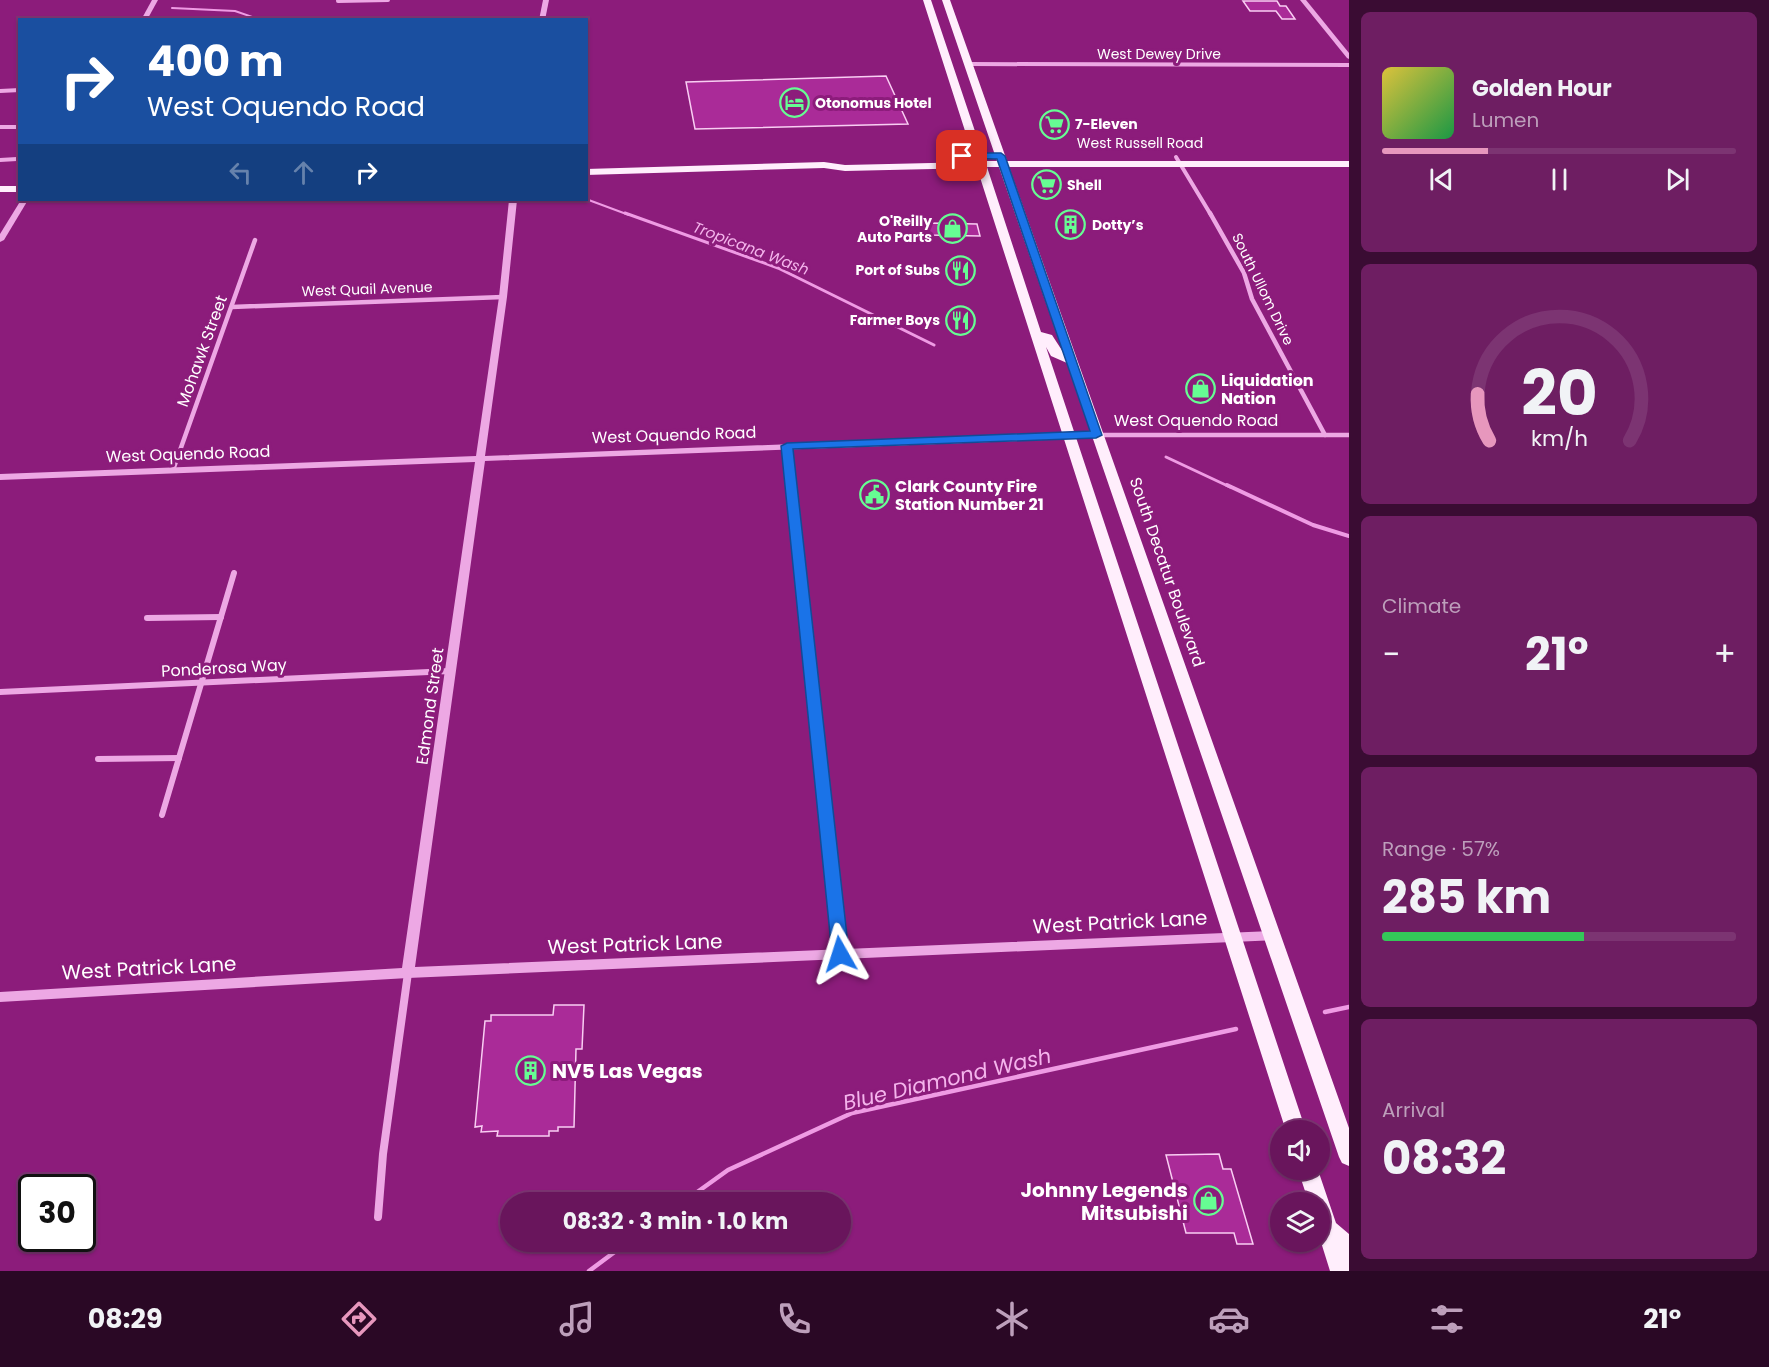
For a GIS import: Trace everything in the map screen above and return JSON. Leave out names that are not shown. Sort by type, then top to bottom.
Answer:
[{"type":"main road","points":[[927,0],[1292,1120]]},
{"type":"main road","points":[[936,0],[939,7],[952,17]]},
{"type":"main road","name":"South Decatur Boulevard","points":[[946,0],[1349,1157]]},
{"type":"main road","points":[[936,27],[947,34],[958,60],[969,64]]},
{"type":"main road","points":[[946,60],[956,64],[966,84],[981,97]]},
{"type":"main road","name":"West Russell Road","points":[[588,172],[824,165],[844,168],[979,160],[1179,160],[1349,156]]},
{"type":"main road","name":"West Russell Road","points":[[1179,160],[1349,164]]},
{"type":"main road","points":[[0,189],[18,189]]},
{"type":"main road","points":[[1036,334],[1048,338],[1055,353],[1071,361]]},
{"type":"main road","points":[[1330,1231],[1349,1248]]},
{"type":"main road","points":[[1330,1237],[1341,1271]]},
{"type":"street","points":[[145,18],[155,0]]},
{"type":"street","points":[[338,1],[388,0]]},
{"type":"street","points":[[542,18],[546,0]]},
{"type":"street","points":[[1303,0],[1349,57]]},
{"type":"street","name":"West Dewey Drive","points":[[969,64],[1349,65]]},
{"type":"street","points":[[0,91],[18,90]]},
{"type":"street","points":[[0,127],[18,127]]},
{"type":"street","points":[[0,160],[17,159]]},
{"type":"street","name":"South Ullom Drive","points":[[1179,160],[1244,273],[1252,299],[1325,435]]},
{"type":"street","points":[[0,240],[23,201]]},
{"type":"street","name":"Edmond Street","points":[[378,1217],[383,1154],[503,297],[513,201]]},
{"type":"street","name":"Mohawk Street","points":[[173,470],[255,240]]},
{"type":"street","name":"West Quail Avenue","points":[[232,307],[503,297]]},
{"type":"street","name":"West Oquendo Road","points":[[0,477],[1096,435],[1349,435]]},
{"type":"street","points":[[787,446],[840,954]]},
{"type":"street","points":[[162,815],[234,573]]},
{"type":"street","points":[[147,618],[221,617]]},
{"type":"street","name":"Ponderosa Way","points":[[0,692],[450,671]]},
{"type":"street","points":[[98,759],[179,758]]},
{"type":"street","name":"West Patrick Lane","points":[[0,997],[408,973],[1272,936]]},
{"type":"building","points":[[1243,1],[1277,1],[1280,6],[1286,6],[1295,19],[1282,19],[1276,11],[1250,11]]},
{"type":"building","name":"Otonomus Hotel","points":[[886,76],[908,124],[695,129],[686,82]]},
{"type":"building","name":"Shell","points":[[1035,178],[1053,178],[1058,192],[1039,192]]},
{"type":"building","name":"Dotty’s","points":[[1065,216],[1075,216],[1081,234],[1062,234]]},
{"type":"building","name":"O'Reilly Auto Parts","points":[[927,223],[977,224],[980,236],[929,235]]},
{"type":"building","name":"NV5 Las Vegas","points":[[554,1005],[584,1005],[582,1049],[576,1049],[574,1127],[558,1127],[558,1131],[549,1131],[549,1136],[497,1136],[498,1131],[481,1132],[482,1126],[475,1127],[485,1021],[491,1021],[491,1015],[553,1015]]},
{"type":"building","name":"Johnny Legends Mitsubishi","points":[[1219,1154],[1223,1169],[1231,1169],[1253,1244],[1237,1244],[1234,1233],[1186,1233],[1166,1155]]},
{"type":"waterway","name":"Tropicana Wash","points":[[172,8],[235,11],[255,18]]},
{"type":"waterway","name":"Tropicana Wash","points":[[588,200],[629,215]]},
{"type":"waterway","name":"Tropicana Wash","points":[[625,213],[778,268],[934,345]]},
{"type":"waterway","points":[[1166,457],[1230,487]]},
{"type":"waterway","points":[[1227,485],[1313,525],[1349,536]]},
{"type":"waterway","points":[[1325,1012],[1349,1007]]},
{"type":"waterway","name":"Blue Diamond Wash","points":[[697,1192],[728,1170],[852,1113],[1236,1029]]},
{"type":"waterway","name":"Blue Diamond Wash","points":[[589,1271],[615,1252]]},
{"type":"place","name":"Otonomus Hotel","points":[[794,103]]},
{"type":"place","name":"7-Eleven","points":[[1054,124]]},
{"type":"place","name":"Shell","points":[[1046,185]]},
{"type":"place","name":"Dotty’s","points":[[1071,225]]},
{"type":"place","name":"O'Reilly Auto Parts","points":[[953,229]]},
{"type":"place","name":"Port of Subs","points":[[961,270]]},
{"type":"place","name":"Farmer Boys","points":[[961,320]]},
{"type":"place","name":"Liquidation Nation","points":[[1200,389]]},
{"type":"place","name":"Clark County Fire Station Number 21","points":[[874,495]]},
{"type":"place","name":"NV5 Las Vegas","points":[[531,1071]]},
{"type":"place","name":"Johnny Legends Mitsubishi","points":[[1209,1201]]},
{"type":"route","points":[[840,954],[787,446],[1096,435],[1001,156],[962,156]]}]
